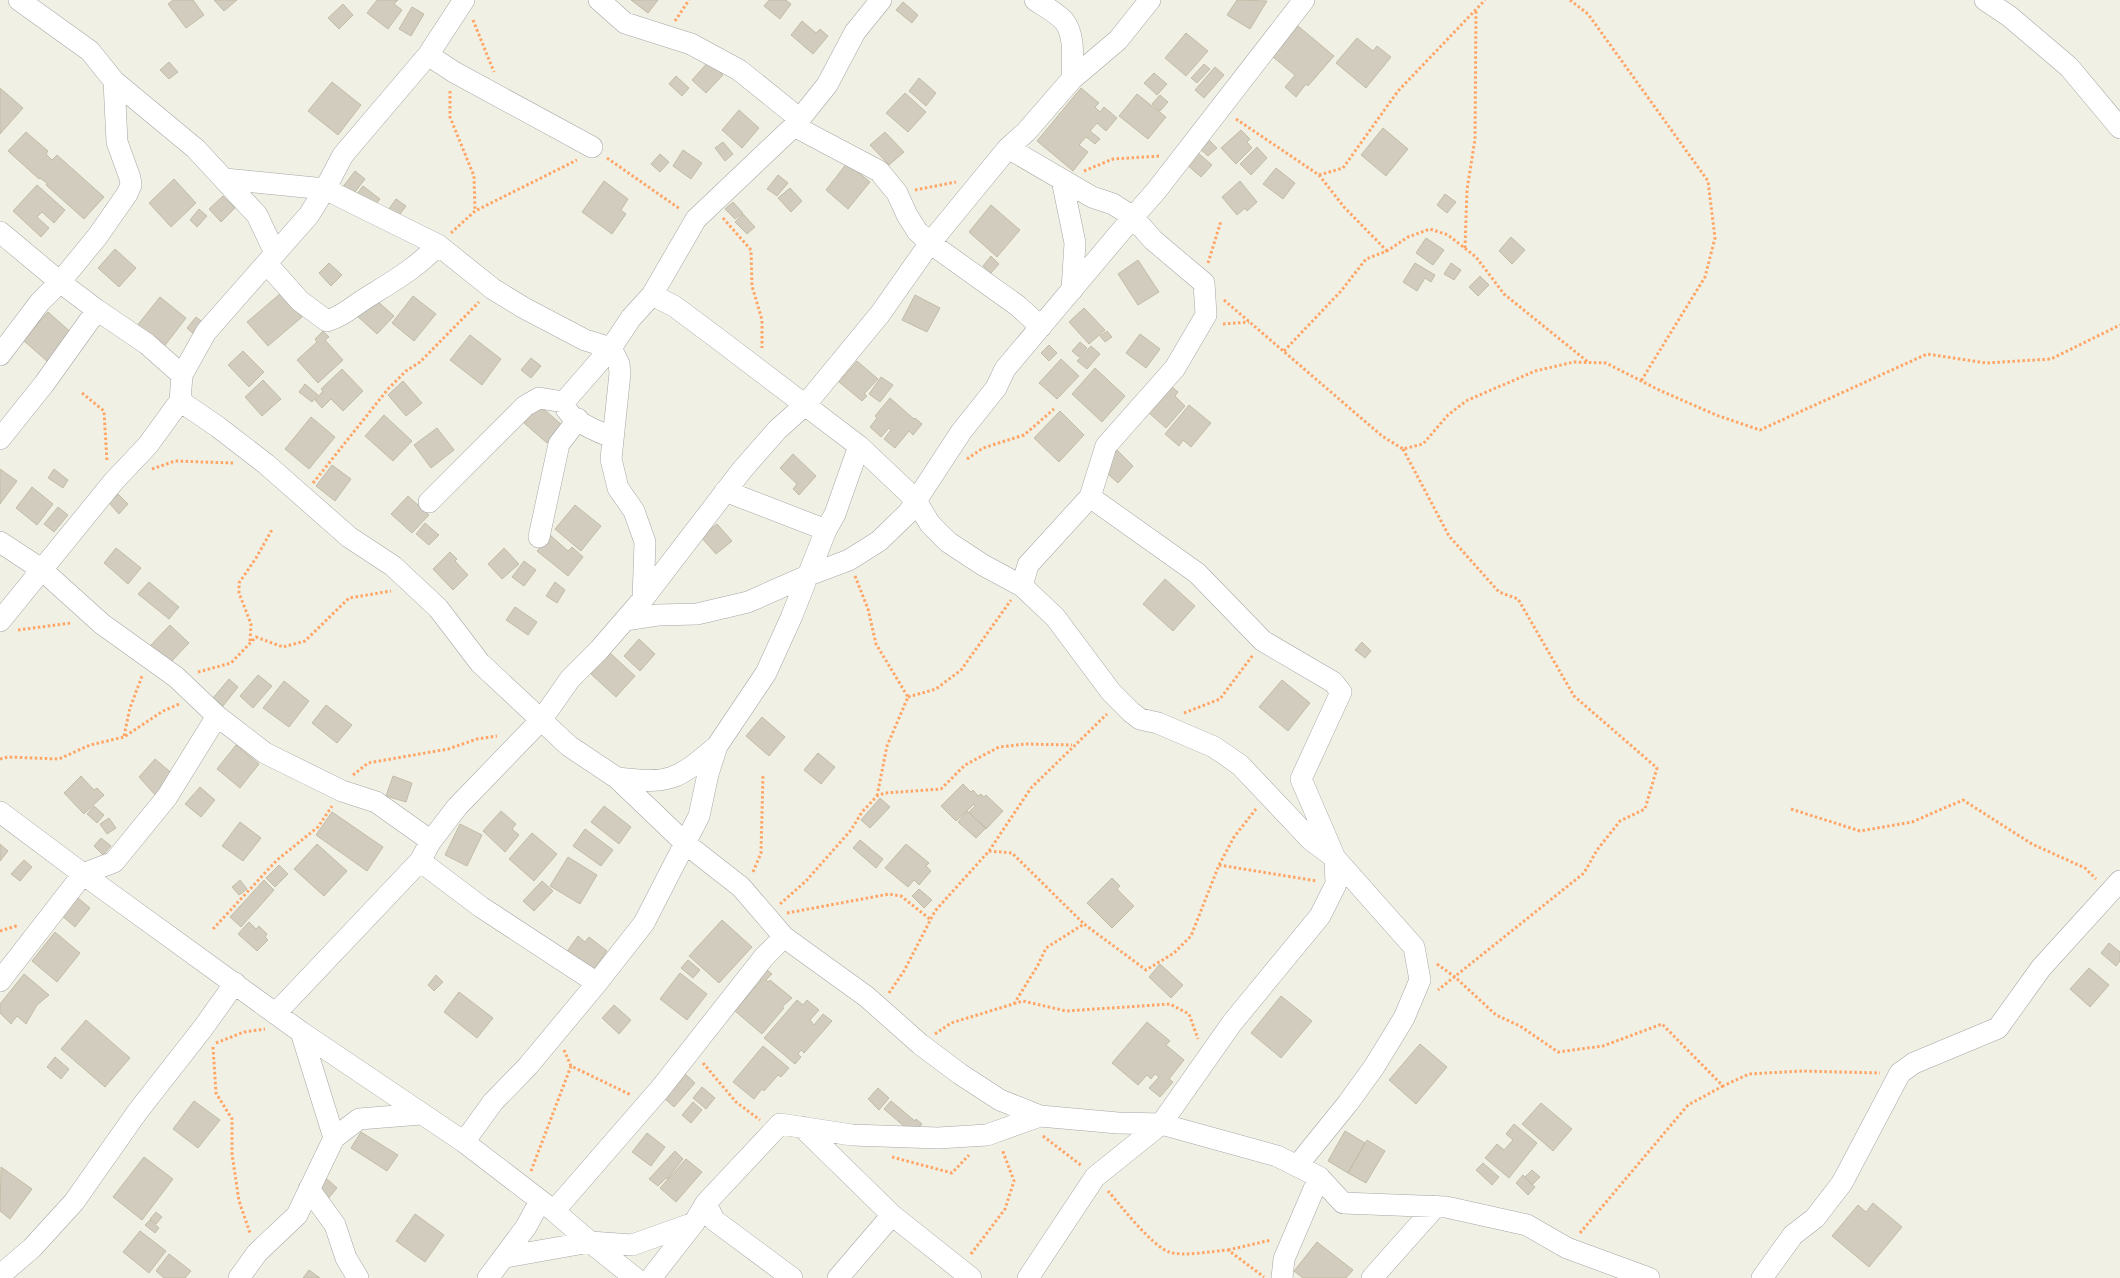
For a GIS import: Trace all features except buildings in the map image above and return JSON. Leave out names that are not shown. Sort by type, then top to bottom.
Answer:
[{"type":"street","points":[[19,0],[90,51],[114,81],[196,149],[225,179],[257,215],[271,258],[300,301],[327,321],[338,318],[389,284],[424,260],[438,245]]},
{"type":"street","points":[[598,0],[625,23],[691,44],[739,70],[797,123],[878,171],[897,194],[907,215],[918,231],[930,243],[1018,306],[1042,327]]},
{"type":"street","points":[[564,402],[612,348],[631,318],[652,295],[696,219],[797,123],[828,85],[854,32],[880,0]]},
{"type":"street","points":[[1035,0],[1063,20],[1069,30],[1072,48],[1072,80]]},
{"type":"street","points":[[276,1013],[420,860],[456,807],[542,719],[570,679],[599,650],[643,599],[725,491],[777,430],[806,404],[880,314],[930,243],[1008,148],[1026,132],[1072,80],[1118,40],[1150,0]]},
{"type":"street","points":[[625,620],[658,615],[697,614],[748,602],[809,575],[849,560],[879,541],[908,513],[915,499],[961,432],[996,388],[1005,369],[1156,191],[1304,0]]},
{"type":"street","points":[[1985,0],[2009,16],[2069,67],[2120,128]]},
{"type":"street","points":[[8,626],[41,569],[114,482],[148,445],[180,401],[182,375],[206,332],[309,215],[326,189],[343,155],[468,9]]},
{"type":"street","points":[[428,55],[454,72],[592,147]]},
{"type":"street","points":[[0,355],[40,302],[60,282],[97,237],[127,194],[131,185],[117,142],[114,81]]},
{"type":"street","points":[[1008,148],[1092,197],[1113,204],[1133,217],[1153,240],[1204,283],[1206,315],[1175,368],[1106,446],[1090,497],[1028,565],[1022,586]]},
{"type":"street","points":[[225,179],[326,189],[438,245],[493,288],[524,308],[585,340],[612,348],[620,364],[620,373],[611,459],[618,488],[634,511],[645,542],[643,599]]},
{"type":"street","points":[[1062,180],[1075,243],[1072,290]]},
{"type":"street","points":[[0,232],[60,282],[146,344],[182,375]]},
{"type":"street","points":[[652,295],[674,306],[806,404],[858,446],[915,499],[930,524],[948,542],[983,565],[1022,586],[1055,617],[1111,692],[1140,719],[1158,723],[1214,747],[1240,765],[1311,840],[1335,858],[1414,947],[1420,980],[1404,1018],[1364,1081],[1297,1166]]},
{"type":"street","points":[[0,439],[44,384],[97,310]]},
{"type":"street","points":[[429,502],[525,406],[539,398],[564,402]]},
{"type":"street","points":[[180,401],[266,464],[349,537],[393,566],[414,588],[438,608],[480,663],[569,746],[617,778],[686,844],[745,892],[784,937],[878,1007],[920,1044],[960,1074],[1033,1119]]},
{"type":"street","points":[[564,402],[564,406],[578,420],[591,429],[612,437]]},
{"type":"street","points":[[539,536],[559,444],[578,420]]},
{"type":"street","points":[[464,1142],[493,1102],[528,1066],[557,1032],[644,923],[699,816],[708,774],[717,746],[766,673],[809,575],[826,530],[835,514],[858,446]]},
{"type":"street","points":[[725,491],[826,530]]},
{"type":"street","points":[[1028,1278],[1095,1176],[1161,1124],[1232,1023],[1320,916],[1336,884],[1335,858],[1301,779],[1341,692],[1333,682],[1263,641],[1197,573],[1090,497]]},
{"type":"street","points":[[0,542],[41,569],[102,624],[176,678],[217,716],[264,753],[342,791],[376,802],[432,841]]},
{"type":"street","points":[[0,981],[83,874],[114,862],[167,797],[217,716]]},
{"type":"street","points":[[617,778],[644,781],[667,780],[680,775],[717,746]]},
{"type":"street","points":[[0,812],[301,1032],[464,1142],[635,1278]]},
{"type":"street","points":[[420,860],[481,906],[597,983]]},
{"type":"street","points":[[1762,1278],[1793,1235],[1815,1218],[1842,1183],[1900,1073],[1914,1062],[1998,1028],[2041,968],[2115,887]]},
{"type":"street","points":[[488,1278],[505,1258],[526,1227],[540,1201],[660,1089],[764,957],[784,937]]},
{"type":"street","points":[[0,1278],[4,1272],[32,1248],[74,1202],[138,1111],[234,983]]},
{"type":"street","points":[[301,1032],[334,1138]]},
{"type":"street","points":[[239,1278],[257,1253],[297,1215],[334,1138],[360,1119],[421,1114]]},
{"type":"street","points":[[651,1278],[694,1223],[706,1203],[780,1124],[852,1135],[938,1138],[987,1135],[1033,1119],[1161,1124],[1277,1156],[1320,1177],[1343,1204],[1446,1207],[1527,1225],[1567,1248],[1649,1278]]},
{"type":"street","points":[[802,1127],[892,1215],[966,1273]]},
{"type":"street","points":[[1282,1278],[1284,1259],[1320,1177]]},
{"type":"street","points":[[309,1189],[335,1225],[346,1258],[358,1278]]},
{"type":"street","points":[[706,1203],[714,1220],[792,1278]]},
{"type":"street","points":[[1372,1278],[1436,1206]]},
{"type":"street","points":[[838,1278],[892,1215]]},
{"type":"street","points":[[505,1258],[590,1242],[632,1245],[694,1223]]},
{"type":"path","points":[[1319,175],[1343,168],[1398,91],[1485,0]]},
{"type":"path","points":[[1570,0],[1588,14],[1708,181],[1715,238],[1705,277],[1642,381]]},
{"type":"path","points":[[468,9],[495,73]]},
{"type":"path","points":[[1465,248],[1467,190],[1475,139],[1476,10]]},
{"type":"path","points":[[450,88],[450,117],[474,176],[475,210]]},
{"type":"path","points":[[1219,108],[1319,175],[1344,207],[1387,251]]},
{"type":"path","points":[[438,245],[475,210],[574,162],[592,147],[696,219],[720,215],[751,250],[752,286],[762,320],[763,373]]},
{"type":"path","points":[[1062,180],[1113,159],[1184,155]]},
{"type":"path","points":[[897,194],[985,176]]},
{"type":"path","points":[[1221,221],[1207,264],[1204,283],[1382,436],[1403,449],[1449,536],[1498,592],[1518,599],[1574,696],[1657,768],[1645,809],[1620,821],[1597,850],[1584,873],[1433,994]]},
{"type":"path","points":[[1284,352],[1341,291],[1366,259],[1387,251],[1408,237],[1430,229],[1448,235],[1476,257],[1504,294],[1589,363]]},
{"type":"path","points":[[302,497],[388,389],[406,371],[420,362],[493,288]]},
{"type":"path","points":[[1403,449],[1422,444],[1448,415],[1466,402],[1535,371],[1574,362],[1606,363],[1716,415],[1760,430],[1927,354],[1986,363],[2051,359],[2120,324]]},
{"type":"path","points":[[960,464],[983,448],[1024,435],[1054,409]]},
{"type":"path","points":[[250,642],[251,624],[239,592],[239,583],[273,528]]},
{"type":"path","points":[[849,560],[868,610],[876,644],[908,697]]},
{"type":"path","points":[[908,697],[936,689],[961,670],[1022,586]]},
{"type":"path","points":[[176,678],[231,663],[256,637],[283,647],[304,641],[349,598],[414,588]]},
{"type":"path","points":[[8,626],[83,621],[102,624]]},
{"type":"path","points":[[1158,723],[1220,700],[1263,641]]},
{"type":"path","points":[[124,737],[130,708],[149,658]]},
{"type":"path","points":[[0,759],[8,756],[59,759],[90,744],[124,737],[163,712],[197,696]]},
{"type":"path","points":[[877,796],[888,746],[908,697]]},
{"type":"path","points":[[878,1007],[904,972],[935,911],[989,851],[1031,788],[1073,745],[1121,702]]},
{"type":"path","points":[[213,929],[277,860],[318,828],[348,779],[368,763],[448,749],[477,739]]},
{"type":"path","points":[[766,916],[806,881],[851,830],[862,812],[877,796],[885,793],[942,788],[965,765],[999,747],[1026,744],[1073,745]]},
{"type":"path","points":[[745,892],[761,853],[762,774]]},
{"type":"path","points":[[989,851],[1012,853],[1084,924],[1146,970],[1174,953],[1191,936],[1219,865],[1234,838],[1268,794]]},
{"type":"path","points":[[1791,810],[1860,831],[1912,822],[1964,800],[2032,844],[2085,868],[2115,887]]},
{"type":"path","points":[[1219,865],[1336,884]]},
{"type":"path","points":[[766,916],[889,894],[901,896],[930,920]]},
{"type":"path","points":[[1014,1004],[1046,948],[1084,924]]},
{"type":"path","points":[[1414,947],[1455,977],[1496,1015],[1520,1026],[1558,1052],[1604,1046],[1662,1024],[1723,1086]]},
{"type":"path","points":[[920,1044],[951,1023],[1023,1001],[1066,1011],[1170,1004],[1190,1014],[1205,1061]]},
{"type":"path","points":[[257,1253],[239,1201],[232,1154],[232,1119],[216,1092],[213,1044],[244,1032],[272,1028],[301,1032]]},
{"type":"path","points":[[540,1201],[571,1066],[557,1032]]},
{"type":"path","points":[[691,1050],[736,1102],[759,1120],[780,1124]]},
{"type":"path","points":[[571,1066],[629,1095],[660,1089]]},
{"type":"path","points":[[1567,1248],[1688,1105],[1723,1086],[1748,1074],[1802,1071],[1900,1073]]},
{"type":"path","points":[[1033,1119],[1095,1176],[1150,1238],[1169,1252],[1186,1253],[1228,1250],[1294,1235]]},
{"type":"path","points":[[966,1273],[1005,1209],[1014,1181],[995,1132]]},
{"type":"path","points":[[1228,1250],[1265,1278]]}]
